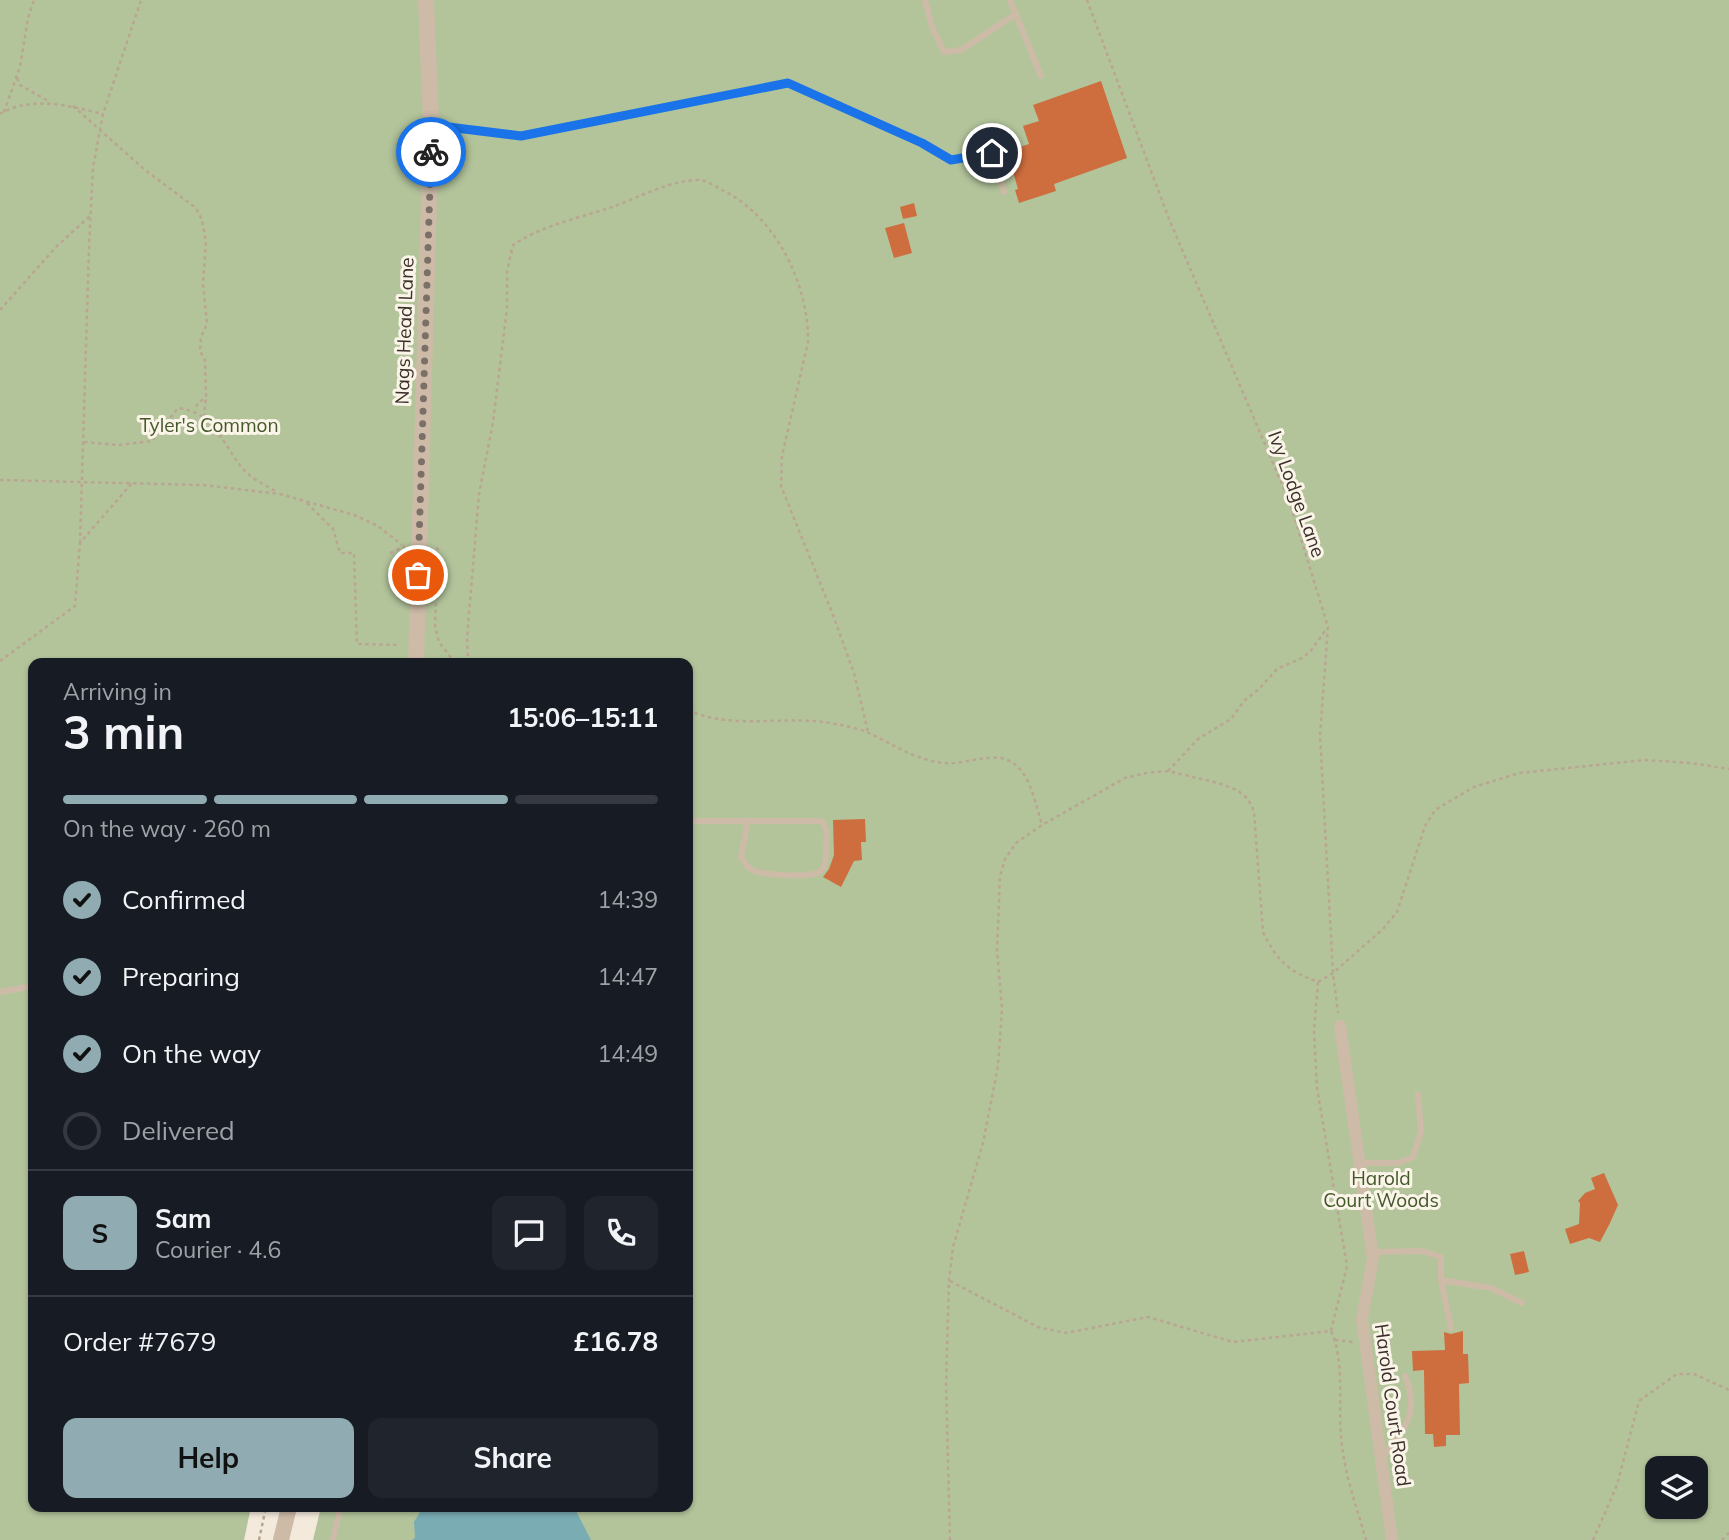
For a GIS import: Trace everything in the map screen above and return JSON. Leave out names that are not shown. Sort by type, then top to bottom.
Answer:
[{"type":"street","name":"Nags Head Lane","points":[[416,658],[432,125],[426,0]]},
{"type":"street","name":"Harold Court Road","points":[[1340,1026],[1373,1258],[1362,1319],[1392,1540]]},
{"type":"street","points":[[281,1540],[288,1512]]},
{"type":"lane","points":[[925,0],[932,27],[944,52],[961,50],[1016,15]]},
{"type":"lane","points":[[1010,0],[1041,76]]},
{"type":"lane","points":[[432,125],[521,136],[788,83],[922,143],[951,160],[992,153],[1004,192]]},
{"type":"lane","points":[[693,821],[748,820],[821,821],[827,833],[824,866],[816,874],[808,875],[761,873],[749,869],[741,857],[748,820]]},
{"type":"lane","points":[[0,992],[28,987]]},
{"type":"lane","points":[[1360,1163],[1398,1163],[1413,1157],[1421,1132],[1418,1094]]},
{"type":"lane","points":[[1372,1252],[1422,1251],[1441,1257],[1441,1280],[1451,1328]]},
{"type":"lane","points":[[1441,1280],[1491,1288],[1522,1303]]},
{"type":"lane","points":[[1381,1460],[1411,1417],[1412,1393],[1405,1376]]},
{"type":"lane","points":[[333,1540],[340,1512]]},
{"type":"path","points":[[2,113],[16,77],[34,0]]},
{"type":"path","points":[[0,661],[75,606],[80,543],[93,168],[103,114],[141,0]]},
{"type":"path","name":"Ivy Lodge Lane","points":[[1087,0],[1169,219],[1290,503],[1328,627],[1320,735],[1333,973],[1340,1026]]},
{"type":"path","points":[[16,77],[20,85],[53,103]]},
{"type":"path","points":[[2,113],[30,104],[53,103],[103,114]]},
{"type":"path","points":[[73,106],[145,170],[196,208],[202,219],[206,241],[203,284],[207,324],[201,337],[200,351],[205,360],[204,417]]},
{"type":"path","points":[[468,658],[467,638],[479,494],[494,422],[507,308],[507,271],[513,245],[529,234],[681,182],[702,180],[734,196],[768,227],[780,243],[804,303],[808,342],[782,456],[780,486],[838,627],[854,673],[868,732]]},
{"type":"path","points":[[0,310],[57,246],[90,215]]},
{"type":"path","points":[[193,409],[206,396]]},
{"type":"path","points":[[83,442],[118,445],[152,441],[178,408],[193,409],[204,417],[226,443],[246,472],[280,494]]},
{"type":"path","points":[[0,480],[203,485],[280,494],[305,501],[333,529],[340,553],[354,553],[356,643],[415,646]]},
{"type":"path","points":[[80,543],[132,483]]},
{"type":"path","points":[[390,553],[405,547]]},
{"type":"path","points":[[1168,771],[1198,740],[1231,719],[1244,701],[1259,690],[1276,669],[1310,652],[1328,627]]},
{"type":"path","points":[[693,712],[732,720],[835,724],[868,732],[920,759],[947,764],[999,758],[1012,762],[1023,772],[1042,825]]},
{"type":"path","points":[[1318,982],[1333,973],[1383,929],[1397,912],[1425,826],[1435,810],[1474,787],[1519,773],[1645,760],[1729,769]]},
{"type":"path","points":[[950,1540],[946,1397],[949,1280],[953,1247],[983,1143],[998,1066],[1002,1008],[998,950],[1000,877],[1006,859],[1016,843],[1042,825],[1125,778],[1146,772],[1168,771],[1237,790],[1248,799],[1254,811],[1258,835],[1263,932],[1285,967],[1318,982]]},
{"type":"path","points":[[1318,982],[1314,1031],[1317,1088],[1347,1266],[1331,1331],[1338,1350],[1340,1434],[1344,1463],[1366,1540]]},
{"type":"path","points":[[949,1280],[1038,1327],[1066,1333],[1148,1317],[1233,1342],[1331,1331]]},
{"type":"path","points":[[1593,1540],[1617,1485],[1639,1401],[1677,1374],[1694,1374],[1729,1390]]},
{"type":"path","points":[[258,1540],[265,1512]]},
{"type":"path","points":[[1722,1540],[1729,1533]]},
{"type":"green space","points":[[0,0],[1729,0],[1729,1540],[313,1540],[320,1512],[693,1512],[693,658],[28,658],[28,1512],[250,1512],[244,1540],[0,1540]]},
{"type":"water","points":[[420,1512],[577,1512],[591,1540],[412,1540],[415,1538],[414,1522]]},
{"type":"building","points":[[1101,81],[1127,158],[1054,184],[1056,191],[1019,203],[1015,190],[1018,189],[1007,151],[1029,144],[1023,126],[1039,121],[1033,105]]},
{"type":"building","points":[[914,203],[917,216],[903,219],[900,207]]},
{"type":"building","points":[[904,223],[912,253],[894,258],[885,228]]},
{"type":"building","points":[[865,819],[866,842],[861,842],[862,860],[854,861],[841,887],[823,877],[834,855],[833,820]]},
{"type":"building","points":[[1604,1173],[1618,1205],[1610,1223],[1600,1242],[1589,1238],[1570,1244],[1565,1229],[1579,1224],[1578,1201],[1585,1193],[1595,1189],[1591,1178]]},
{"type":"building","points":[[1524,1251],[1529,1272],[1515,1275],[1510,1254]]},
{"type":"building","points":[[1463,1331],[1463,1354],[1468,1354],[1469,1383],[1459,1384],[1460,1435],[1446,1435],[1446,1446],[1434,1447],[1433,1434],[1425,1434],[1424,1370],[1413,1371],[1412,1351],[1445,1350],[1444,1332],[1451,1334]]},
{"type":"way so far","points":[[418,575],[431,152]]},
{"type":"route","points":[[431,152],[432,125],[521,136],[788,83],[922,143],[951,160],[992,153]]},
{"type":"park label","name":"Tyler's Common","points":[[209,425]]},
{"type":"park label","name":"Harold Court Woods","points":[[1381,1189]]}]
